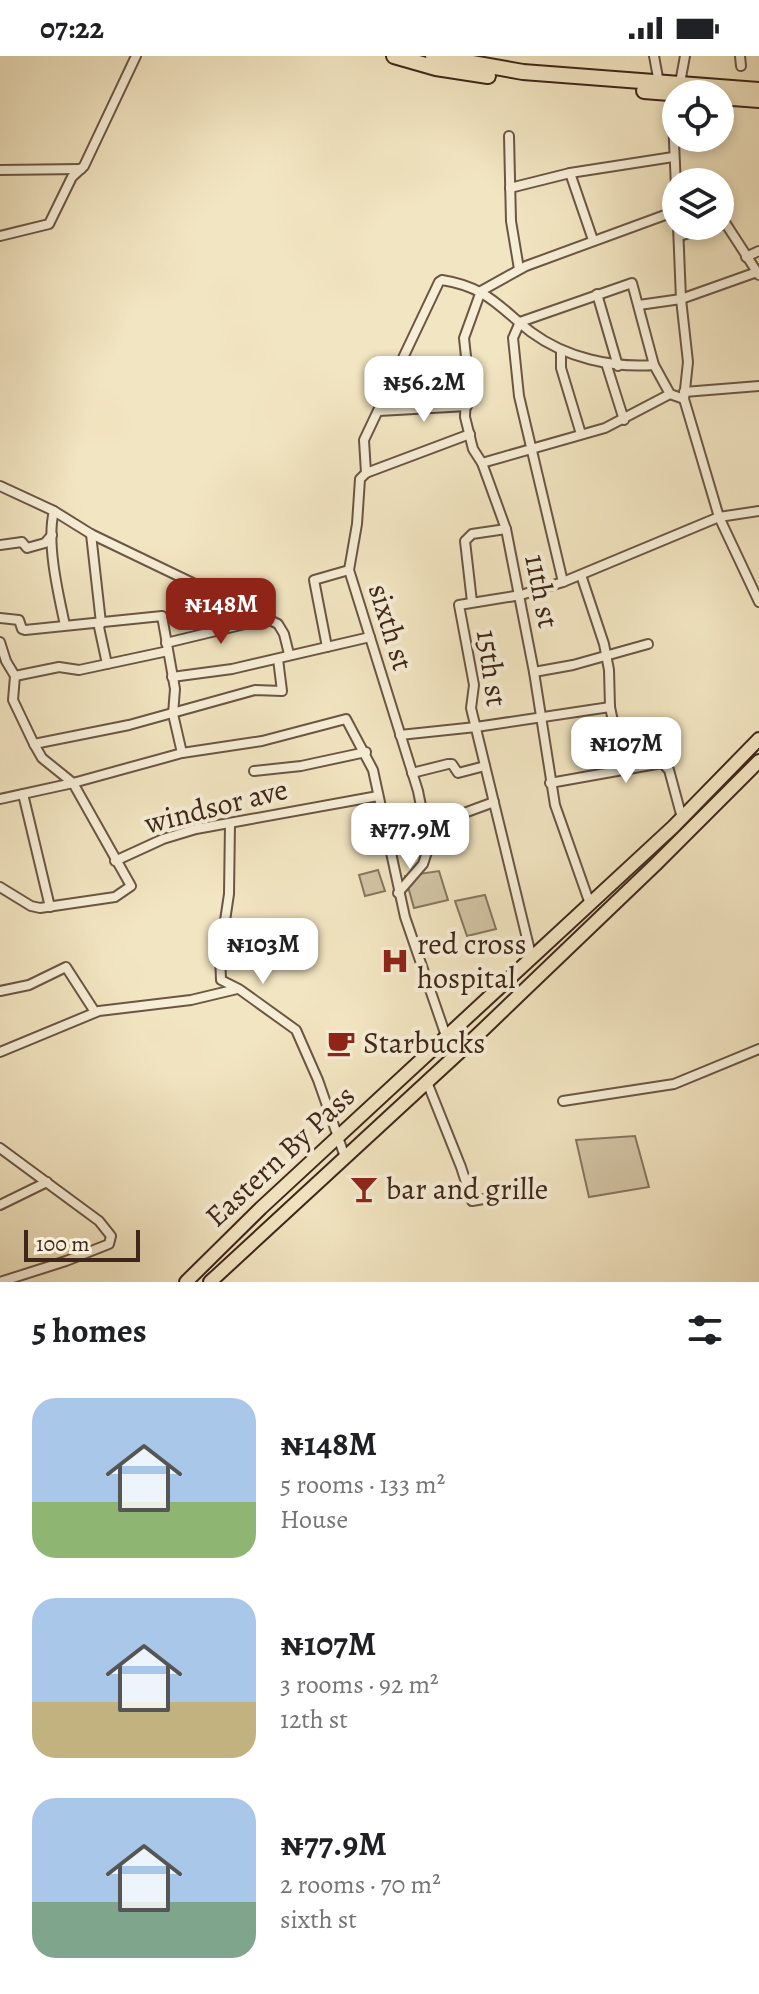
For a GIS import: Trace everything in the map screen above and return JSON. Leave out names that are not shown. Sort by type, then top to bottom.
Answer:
[{"type":"highway","points":[[394,56],[465,73],[536,82],[662,88]]},
{"type":"highway","points":[[433,56],[523,72],[662,84]]},
{"type":"highway","points":[[734,90],[759,90]]},
{"type":"highway","points":[[734,98],[759,100]]},
{"type":"main road","name":"Eastern By Pass","points":[[186,1282],[682,818],[759,739]]},
{"type":"main road","name":"Eastern By Pass","points":[[210,1282],[427,1082],[759,761]]},
{"type":"street","points":[[0,236],[23,233],[49,224],[72,177],[81,169],[136,56]]},
{"type":"street","points":[[654,56],[659,83]]},
{"type":"street","points":[[682,80],[685,56]]},
{"type":"street","points":[[740,56],[741,66]]},
{"type":"street","points":[[509,136],[511,221],[519,269]]},
{"type":"street","points":[[673,152],[674,168]]},
{"type":"street","points":[[510,188],[570,173],[673,157]]},
{"type":"street","points":[[0,170],[81,169]]},
{"type":"street","points":[[570,173],[593,240]]},
{"type":"street","points":[[654,365],[618,366],[561,351],[481,291],[519,269],[662,216]]},
{"type":"street","points":[[639,305],[681,299],[758,274],[734,237]]},
{"type":"street","points":[[679,240],[681,299],[688,362],[684,395],[719,517],[759,602]]},
{"type":"street","points":[[746,257],[759,251]]},
{"type":"street","name":"sixth st","points":[[398,893],[428,856],[426,827],[349,570],[357,524],[360,479],[366,473],[364,440],[439,282],[445,280],[481,291]]},
{"type":"street","points":[[563,582],[519,396],[513,338],[520,322],[632,283],[654,365],[670,394]]},
{"type":"street","name":"11th st","points":[[481,291],[464,338],[467,366],[465,417],[473,449],[482,463],[506,529],[542,716],[550,783],[558,818],[590,904]]},
{"type":"street","points":[[597,294],[618,366]]},
{"type":"street","points":[[561,351],[561,368],[581,434]]},
{"type":"street","points":[[606,363],[624,420]]},
{"type":"street","points":[[482,463],[624,420],[670,394],[759,386]]},
{"type":"street","points":[[379,411],[467,406]]},
{"type":"street","points":[[366,473],[470,434]]},
{"type":"street","points":[[0,486],[54,511],[91,534],[278,624],[289,654]]},
{"type":"street","points":[[54,511],[50,526],[52,560],[65,625]]},
{"type":"street","name":"15th st","points":[[532,959],[471,708],[474,685],[459,605],[518,595],[563,582],[719,517],[759,511]]},
{"type":"street","points":[[472,602],[465,541],[472,534],[506,529]]},
{"type":"street","points":[[91,534],[99,627],[107,664]]},
{"type":"street","points":[[0,545],[22,542],[27,548],[45,543],[52,535]]},
{"type":"street","points":[[327,647],[313,582],[315,578],[349,570]]},
{"type":"street","points":[[581,575],[606,654],[610,707],[623,769]]},
{"type":"street","points":[[15,676],[59,667],[79,670],[107,664],[249,623],[259,615]]},
{"type":"street","points":[[0,618],[19,620],[23,630],[162,616],[175,689],[173,714],[182,753]]},
{"type":"street","points":[[172,677],[278,659],[370,637]]},
{"type":"street","points":[[0,642],[3,662],[15,676],[13,700],[34,744],[42,758],[73,783],[131,886],[119,895],[50,907],[31,906],[0,887]]},
{"type":"street","points":[[534,672],[573,665],[648,644]]},
{"type":"street","points":[[34,744],[129,725],[255,690],[282,691],[278,659]]},
{"type":"street","points":[[400,735],[610,707]]},
{"type":"street","points":[[0,799],[182,753],[262,741],[346,719],[366,752],[377,785],[398,893],[446,1036]]},
{"type":"street","points":[[254,771],[301,766],[366,752]]},
{"type":"street","points":[[550,783],[656,763],[665,765],[682,818]]},
{"type":"street","points":[[412,773],[448,764],[452,764],[458,773],[485,766]]},
{"type":"street","points":[[23,794],[50,907]]},
{"type":"street","name":"windsor ave","points":[[115,861],[163,839],[196,829],[378,796]]},
{"type":"street","points":[[388,837],[426,827],[494,802]]},
{"type":"street","points":[[230,824],[229,894],[219,971],[221,980],[239,989],[296,1030],[318,1080],[345,1157]]},
{"type":"street","points":[[0,991],[29,985],[66,967],[95,1012]]},
{"type":"street","points":[[0,1052],[95,1012],[191,1000],[239,989]]},
{"type":"street","points":[[563,1101],[674,1084],[759,1049]]},
{"type":"street","points":[[427,1082],[472,1201],[519,1193]]},
{"type":"street","points":[[0,1148],[99,1221],[109,1232],[111,1240],[109,1244],[66,1261],[0,1282]]},
{"type":"street","points":[[0,1205],[47,1182]]},
{"type":"shaded area","points":[[378,870],[385,891],[365,896],[359,875]]},
{"type":"shaded area","points":[[439,871],[448,900],[414,908],[405,876]]},
{"type":"shaded area","points":[[485,895],[496,929],[467,936],[455,901]]},
{"type":"shaded area","points":[[635,1136],[649,1187],[589,1197],[576,1140]]},
{"type":"place","name":"red cross hospital","points":[[395,961]]},
{"type":"place","name":"Starbucks","points":[[341,1043]]},
{"type":"place","name":"bar and grille","points":[[364,1189]]}]
